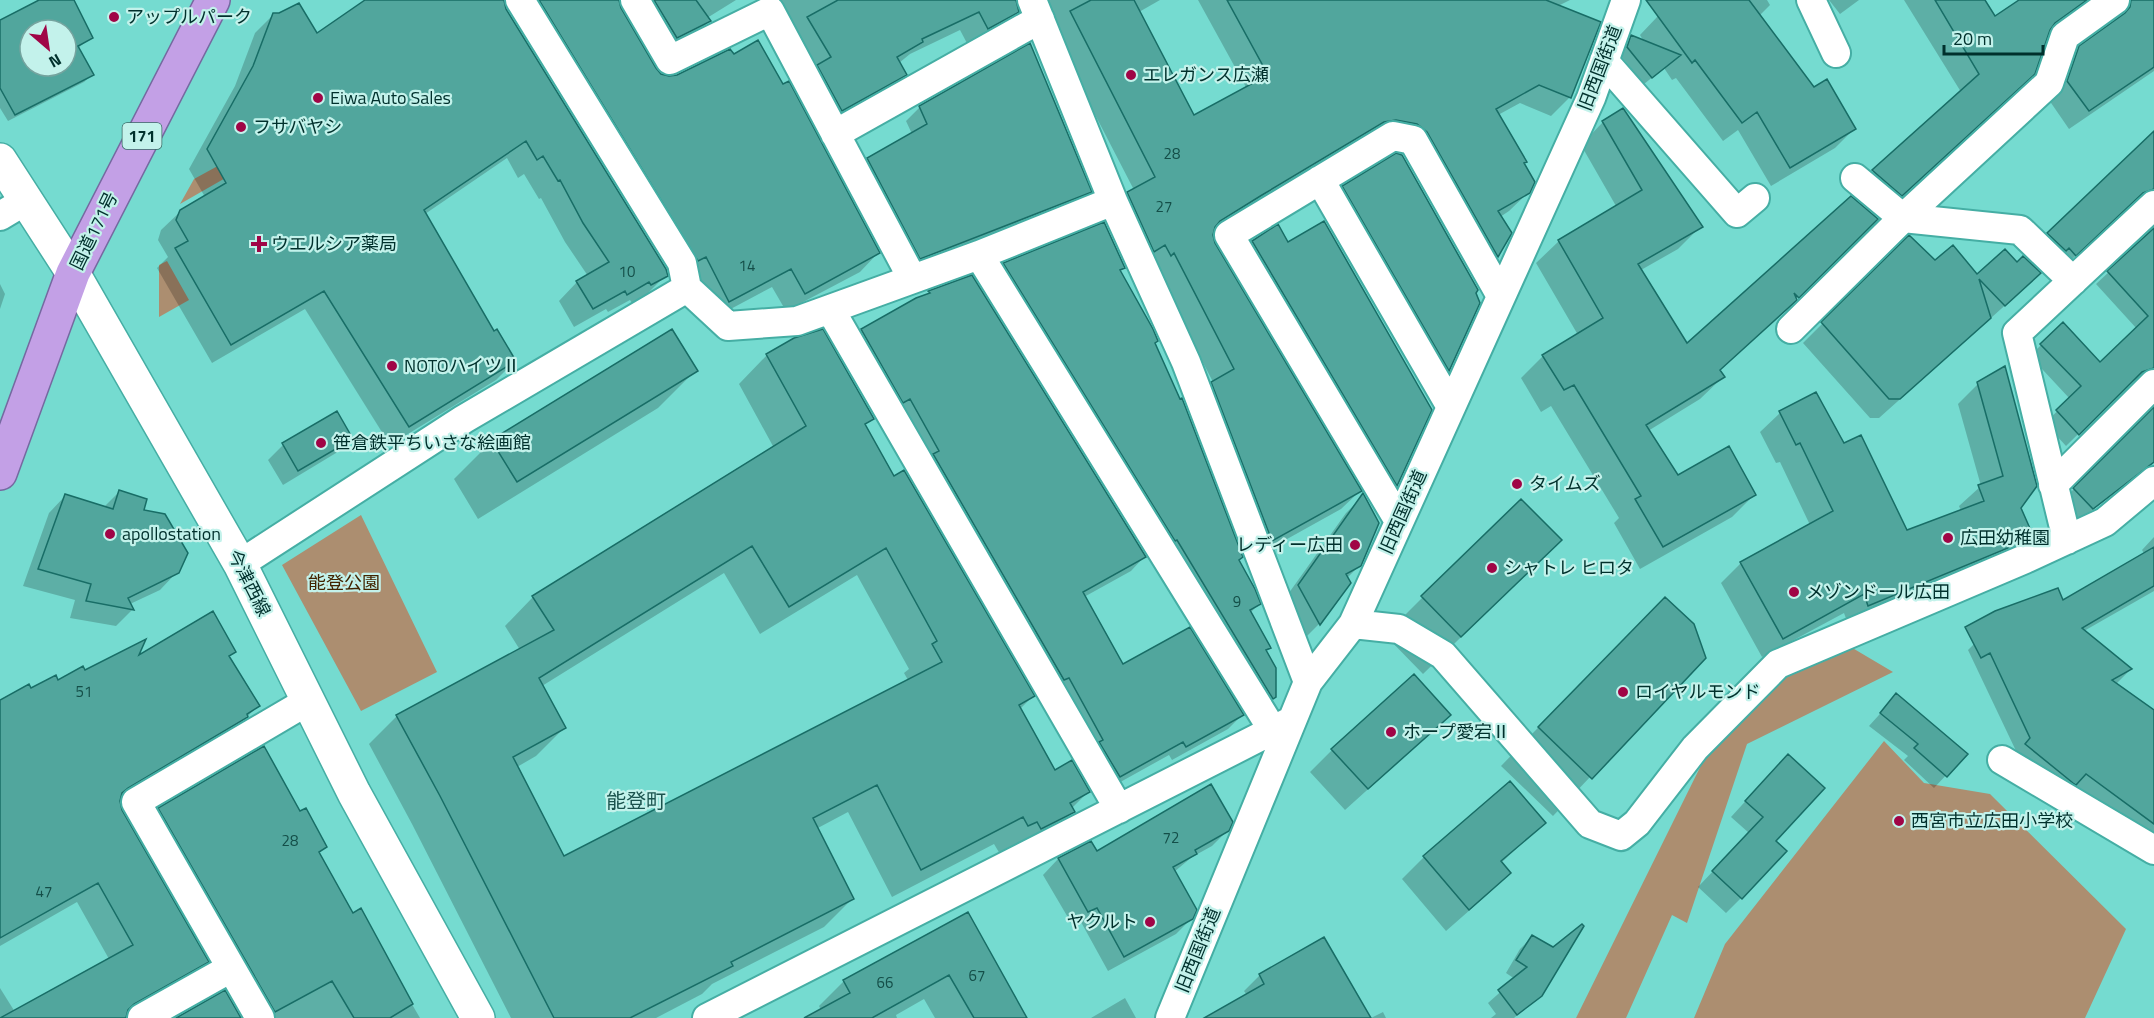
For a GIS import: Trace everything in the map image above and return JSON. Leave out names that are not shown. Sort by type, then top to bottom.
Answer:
[{"type":"highway","name":"国道171号","points":[[0,473],[73,273],[213,0]]},
{"type":"street","points":[[520,0],[682,264],[687,288],[729,327],[797,321],[979,255],[1113,201]]},
{"type":"street","points":[[635,0],[670,60],[770,11],[912,278]]},
{"type":"street","name":"旧西国街道","points":[[1170,1018],[1281,725],[1308,682],[1353,624],[1591,98],[1626,0]]},
{"type":"street","points":[[1811,0],[1836,53]]},
{"type":"street","points":[[1791,329],[1903,218],[2049,82],[2065,36],[2115,0]]},
{"type":"street","points":[[835,134],[1036,9],[1113,201],[1186,362],[1308,682]]},
{"type":"street","points":[[1604,61],[1737,213],[1755,198]]},
{"type":"street","points":[[1399,521],[1229,234],[1393,136],[1413,140],[1501,296]]},
{"type":"street","name":"今津西線","points":[[0,160],[13,208],[73,273],[240,564],[354,793],[478,1018]]},
{"type":"street","points":[[1855,178],[1903,218],[2020,230],[2073,281]]},
{"type":"street","points":[[1320,180],[1450,407]]},
{"type":"street","points":[[2067,540],[2017,333],[2154,205]]},
{"type":"street","points":[[707,1018],[1281,725],[979,255]]},
{"type":"street","points":[[240,564],[464,419],[687,288]]},
{"type":"street","points":[[830,309],[1119,809]]},
{"type":"street","points":[[2053,485],[2154,384]]},
{"type":"street","points":[[1353,624],[1399,629],[1443,655],[1590,824],[1622,836],[1637,823],[1695,748],[1778,664],[2105,522],[2154,481]]},
{"type":"street","points":[[260,1018],[136,802],[308,701]]},
{"type":"street","points":[[2002,760],[2154,850]]},
{"type":"street","points":[[144,1018],[231,968]]},
{"type":"green space","points":[[276,134],[283,145],[180,204],[194,179]]},
{"type":"green space","points":[[167,261],[189,300],[159,317],[159,265]]},
{"type":"green space","name":"能登公園","points":[[361,515],[437,672],[361,711],[282,565]]},
{"type":"green space","points":[[1844,643],[1893,672],[1747,744],[1687,923],[1672,915],[1626,1018],[1576,1018],[1721,725],[1807,657]]},
{"type":"green space","name":"西宮市立広田小学校","points":[[1884,741],[1924,783],[1990,794],[2126,929],[2085,1018],[1694,1018],[1725,944]]},
{"type":"building","points":[[39,0],[74,0],[93,38],[78,46],[94,75],[15,115],[0,88],[0,20]]},
{"type":"building","points":[[365,0],[504,0],[506,9],[666,269],[668,276],[651,285],[649,282],[627,295],[625,291],[593,309],[576,281],[609,262],[583,223],[560,180],[558,181],[543,156],[537,160],[526,141],[424,210],[494,331],[497,329],[516,361],[409,427],[324,291],[231,345],[175,248],[188,241],[176,220],[180,210],[226,183],[207,149],[253,66],[273,13],[279,13],[299,3],[317,33]]},
{"type":"building","points":[[539,0],[619,0],[621,8],[656,68],[661,74],[669,76],[677,75],[730,49],[734,54],[758,40],[783,84],[789,81],[880,253],[805,294],[791,269],[729,302],[706,257],[698,261]]},
{"type":"building","points":[[654,0],[696,0],[711,21],[677,38]]},
{"type":"building","points":[[838,0],[1016,0],[1019,12],[988,29],[979,12],[922,39],[923,42],[897,57],[907,75],[842,111],[817,65],[831,57],[807,17]]},
{"type":"building","points":[[1091,0],[1134,0],[1194,115],[1268,75],[1227,0],[1546,0],[1601,22],[1571,98],[1539,85],[1496,109],[1527,162],[1524,163],[1535,182],[1530,193],[1498,211],[1512,233],[1498,257],[1427,132],[1417,124],[1396,120],[1384,122],[1220,221],[1215,227],[1213,235],[1215,243],[1362,491],[1272,541],[1211,382],[1234,369],[1174,253],[1171,256],[1165,245],[1154,252],[1127,192],[1155,177],[1070,11]]},
{"type":"building","points":[[1646,0],[1749,0],[1814,87],[1827,79],[1856,129],[1790,168],[1757,112],[1742,123],[1695,60],[1692,63]]},
{"type":"building","points":[[1935,0],[1985,0],[1995,16],[2019,0],[2087,0],[2055,23],[2050,30],[2035,74],[1902,196],[1872,170],[1979,74]]},
{"type":"building","points":[[2131,0],[2154,0],[2154,67],[2089,111],[2067,81],[2079,46],[2125,13],[2130,7]]},
{"type":"building","points":[[1631,35],[1681,55],[1652,78],[1627,47]]},
{"type":"building","points":[[1030,43],[1092,192],[920,259],[867,158],[927,124],[919,106]]},
{"type":"building","points":[[1623,108],[1703,227],[1638,264],[1687,343],[1851,196],[1878,219],[1799,298],[1794,293],[1797,300],[1720,370],[1725,377],[1646,425],[1678,475],[1729,446],[1756,495],[1663,547],[1635,499],[1641,496],[1574,385],[1564,390],[1542,355],[1603,318],[1558,240],[1642,190],[1602,121]]},
{"type":"building","points":[[2154,131],[2154,189],[2143,193],[2076,256],[2069,248],[2066,251],[2047,233]]},
{"type":"building","points":[[1396,153],[1402,155],[1478,290],[1476,293],[1480,303],[1449,371],[1342,186]]},
{"type":"building","points":[[1324,221],[1432,410],[1397,486],[1252,241],[1278,224],[1288,242]]},
{"type":"building","points":[[1104,222],[1125,268],[1120,270],[1153,329],[1158,341],[1155,343],[1180,399],[1182,398],[1243,557],[1239,560],[1261,604],[1250,610],[1271,648],[1266,650],[1276,668],[1276,697],[1273,699],[1177,540],[1175,541],[1003,263]]},
{"type":"building","points":[[2154,228],[2154,368],[2142,372],[2079,435],[2056,410],[2081,386],[2040,344],[2063,322],[2100,362],[2148,316],[2107,271]]},
{"type":"building","points":[[1909,235],[1935,260],[1953,245],[1977,274],[2005,249],[2017,262],[2023,256],[2041,273],[2005,306],[1979,279],[1991,318],[1900,399],[1889,399],[1821,322]]},
{"type":"building","points":[[972,275],[1146,557],[1083,592],[1123,664],[1190,627],[1244,715],[1186,747],[1183,742],[1120,777],[1099,742],[1103,740],[1069,678],[1064,680],[933,454],[939,451],[910,399],[903,403],[861,329],[916,298],[930,293],[928,291]]},
{"type":"building","points":[[672,329],[698,371],[517,482],[491,440]]},
{"type":"building","points":[[823,329],[874,419],[865,424],[894,476],[904,470],[1035,696],[1019,705],[1055,770],[1072,760],[1090,792],[1070,803],[1075,812],[1041,829],[1037,822],[1028,826],[1023,817],[921,870],[877,785],[813,818],[854,899],[731,962],[733,966],[630,1018],[554,1018],[396,715],[554,630],[532,596],[806,426],[766,354],[794,338]],"holes":[[[752,546],[789,607],[886,548],[937,641],[932,644],[942,662],[564,856],[513,757],[566,728],[539,678]]]},
{"type":"building","points":[[2005,366],[2037,486],[2021,508],[2032,533],[2012,541],[2008,548],[1868,606],[1864,594],[1783,639],[1740,562],[1833,511],[1800,443],[1796,445],[1779,411],[1816,392],[1844,443],[1861,435],[1907,530],[1984,501],[1978,485],[2003,476],[1977,382]]},
{"type":"building","points":[[2154,407],[2154,462],[2093,509],[2073,488]]},
{"type":"building","points":[[337,411],[353,439],[298,471],[282,443]]},
{"type":"building","points":[[119,490],[147,499],[144,510],[165,514],[188,553],[179,573],[128,598],[134,610],[86,601],[91,584],[38,569],[65,494],[113,509]]},
{"type":"building","points":[[1363,493],[1379,523],[1361,566],[1346,574],[1351,583],[1320,625],[1298,585]]},
{"type":"building","name":"シャトレ ヒロタ","points":[[1521,499],[1562,540],[1461,637],[1421,596]]},
{"type":"building","points":[[2154,547],[2154,586],[2082,628],[2132,669],[2112,680],[2154,710],[2154,824],[2086,774],[2076,785],[2025,744],[2030,738],[1990,653],[1981,658],[1965,627],[1995,611],[2058,588],[2063,600]]},
{"type":"building","name":"ロイヤルモンド","points":[[1665,597],[1694,624],[1706,658],[1592,779],[1538,727]]},
{"type":"building","points":[[213,611],[236,652],[229,656],[260,706],[247,714],[248,717],[128,788],[122,793],[120,801],[122,810],[209,962],[134,1004],[128,1010],[126,1018],[0,1018],[133,945],[98,883],[0,938],[0,700],[29,684],[31,688],[56,675],[58,680],[83,666],[85,670],[146,639],[139,655]]},
{"type":"building","name":"ホープ愛宕Ⅱ","points":[[1414,674],[1451,715],[1368,789],[1331,749]]},
{"type":"building","points":[[1896,693],[1968,754],[1947,777],[1914,748],[1918,744],[1880,713]]},
{"type":"building","points":[[264,746],[300,811],[306,808],[327,847],[319,852],[353,913],[361,908],[413,1004],[390,1018],[354,1018],[332,981],[275,1012],[158,808]]},
{"type":"building","points":[[1788,754],[1825,788],[1776,841],[1787,851],[1742,899],[1712,871],[1763,817],[1745,801]]},
{"type":"building","points":[[1510,781],[1546,823],[1501,861],[1511,873],[1469,910],[1423,856]]},
{"type":"building","points":[[1211,784],[1233,822],[1229,831],[1195,850],[1197,854],[1173,867],[1197,910],[1193,919],[1124,957],[1097,908],[1088,912],[1058,858],[1091,841],[1097,851]]},
{"type":"building","points":[[968,912],[1027,1018],[974,1018],[949,975],[872,1018],[804,1018],[850,993],[843,980]]},
{"type":"building","points":[[1582,924],[1584,926],[1542,996],[1517,1015],[1498,990],[1527,967],[1516,960],[1532,935],[1553,947]]},
{"type":"building","points":[[1324,937],[1371,1018],[1204,1018],[1264,984],[1259,974]]},
{"type":"building","points":[[225,990],[241,1018],[176,1018]]},
{"type":"place","name":"アップルパーク","points":[[114,17]]},
{"type":"place","name":"エレガンス広瀬","points":[[1131,75]]},
{"type":"place","name":"Eiwa Auto Sales","points":[[318,98]]},
{"type":"place","name":"フサバヤシ","points":[[241,127]]},
{"type":"place","name":"ウエルシア薬局","points":[[259,244]]},
{"type":"place","name":"NOTOハイツⅡ","points":[[392,366]]},
{"type":"place","name":"笹倉鉄平ちいさな絵画館","points":[[321,443]]},
{"type":"place","name":"タイムズ","points":[[1517,484]]},
{"type":"place","name":"apollostation","points":[[110,534]]},
{"type":"place","name":"広田幼稚園","points":[[1948,538]]},
{"type":"place","name":"レディー広田","points":[[1355,545]]},
{"type":"place","name":"シャトレ ヒロタ","points":[[1492,568]]},
{"type":"place","name":"メゾンドール広田","points":[[1794,592]]},
{"type":"place","name":"ロイヤルモンド","points":[[1623,692]]},
{"type":"place","name":"ホープ愛宕Ⅱ","points":[[1391,732]]},
{"type":"place","name":"西宮市立広田小学校","points":[[1899,821]]},
{"type":"place","name":"ヤクルト","points":[[1150,922]]},
{"type":"district","name":"能登町","points":[[636,801]]}]
